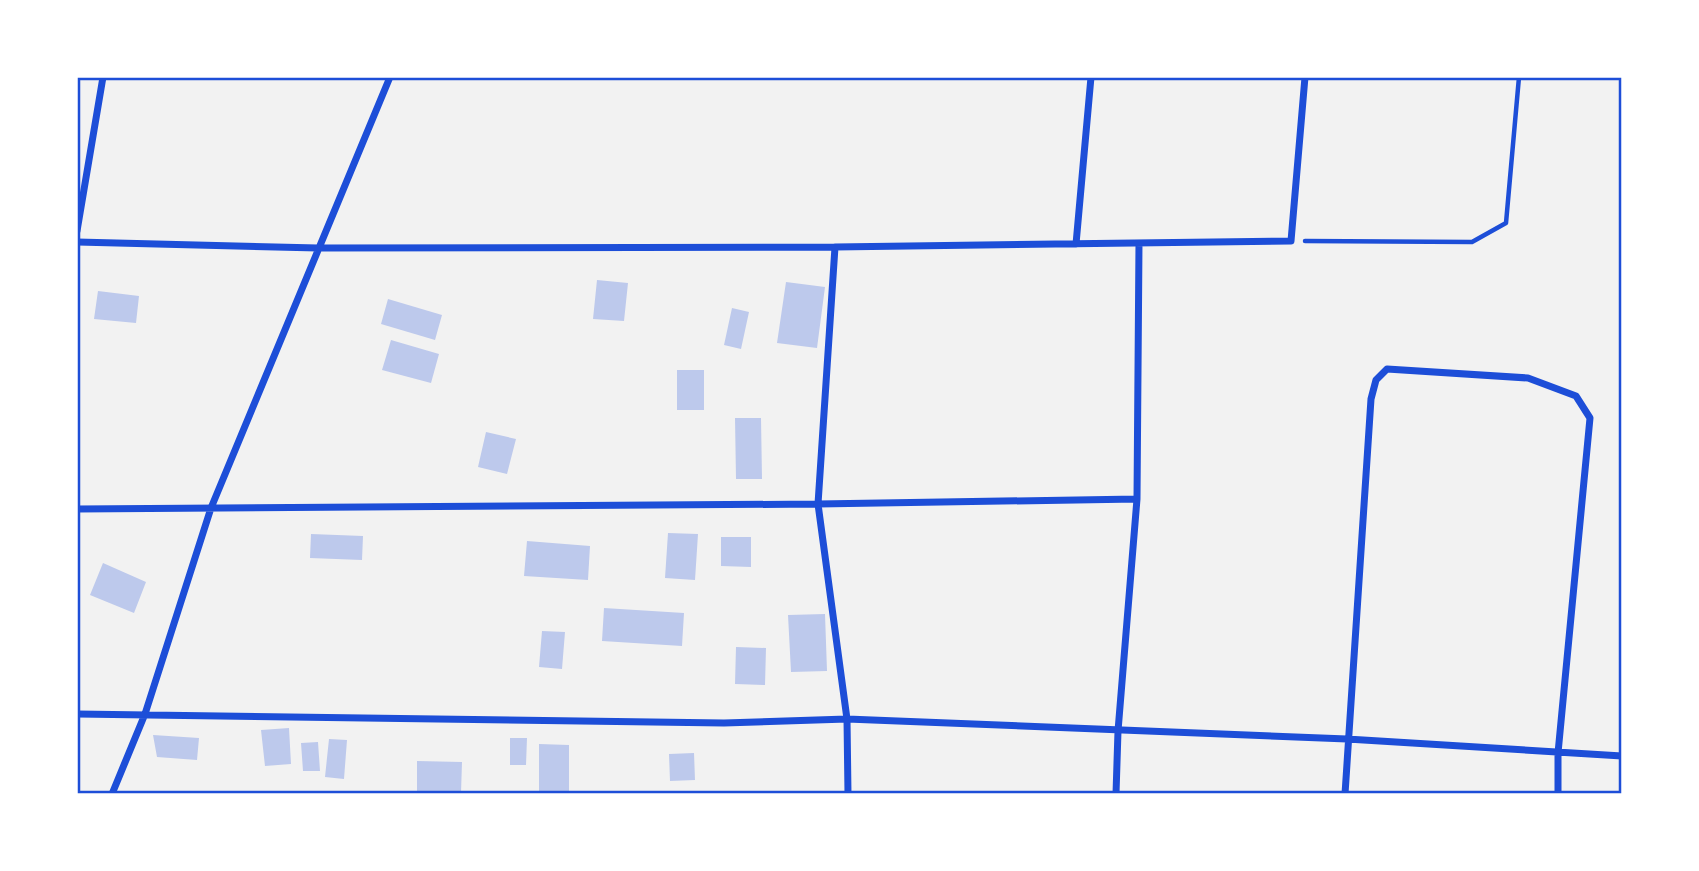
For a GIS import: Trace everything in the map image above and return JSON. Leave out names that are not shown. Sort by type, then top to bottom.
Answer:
[{"type":"street","points":[[77,231],[103,77]]},
{"type":"street","points":[[112,794],[145,714],[211,508],[390,77]]},
{"type":"street","points":[[1076,244],[1091,77]]},
{"type":"street","points":[[77,242],[318,248],[835,247],[1292,241],[1305,77]]},
{"type":"street","points":[[1116,794],[1118,731],[1137,499],[1139,243]]},
{"type":"street","points":[[835,247],[818,504],[847,719],[848,794]]},
{"type":"street","points":[[1345,794],[1371,399],[1376,380],[1387,369],[1528,377],[1576,396],[1590,418],[1558,752],[1558,794]]},
{"type":"street","points":[[77,509],[1137,499]]},
{"type":"street","points":[[77,714],[724,723],[847,719],[1347,739],[1622,756]]},
{"type":"path","points":[[1292,241],[1472,242],[1506,223],[1519,77]]},
{"type":"building","points":[[597,280],[628,283],[624,321],[593,319]]},
{"type":"building","points":[[786,282],[825,287],[817,348],[777,343]]},
{"type":"building","points":[[98,291],[139,296],[136,323],[94,319]]},
{"type":"building","points":[[388,299],[442,315],[435,340],[381,324]]},
{"type":"building","points":[[732,308],[749,312],[741,349],[724,345]]},
{"type":"building","points":[[391,340],[439,354],[431,383],[382,370]]},
{"type":"building","points":[[677,370],[704,370],[704,410],[677,410]]},
{"type":"building","points":[[735,418],[761,418],[762,479],[736,479]]},
{"type":"building","points":[[486,432],[516,439],[507,474],[478,467]]},
{"type":"building","points":[[668,533],[698,534],[695,580],[665,578]]},
{"type":"building","points":[[311,534],[363,536],[362,560],[310,558]]},
{"type":"building","points":[[721,537],[751,537],[751,567],[721,566]]},
{"type":"building","points":[[527,541],[590,546],[588,580],[524,576]]},
{"type":"building","points":[[103,563],[146,582],[134,613],[90,595]]},
{"type":"building","points":[[604,608],[684,613],[682,646],[602,641]]},
{"type":"building","points":[[825,614],[827,671],[791,672],[788,615]]},
{"type":"building","points":[[542,631],[565,632],[562,669],[539,667]]},
{"type":"building","points":[[736,647],[766,648],[765,685],[735,684]]},
{"type":"building","points":[[289,728],[291,764],[265,766],[261,730]]},
{"type":"building","points":[[153,735],[199,738],[197,760],[157,757]]},
{"type":"building","points":[[510,738],[527,738],[526,765],[510,765]]},
{"type":"building","points":[[329,739],[347,740],[344,779],[325,777]]},
{"type":"building","points":[[318,742],[320,771],[303,771],[301,743]]},
{"type":"building","points":[[539,744],[569,745],[569,794],[539,794]]},
{"type":"building","points":[[694,753],[695,780],[670,781],[669,754]]},
{"type":"building","points":[[417,761],[462,762],[461,793],[417,792]]}]
